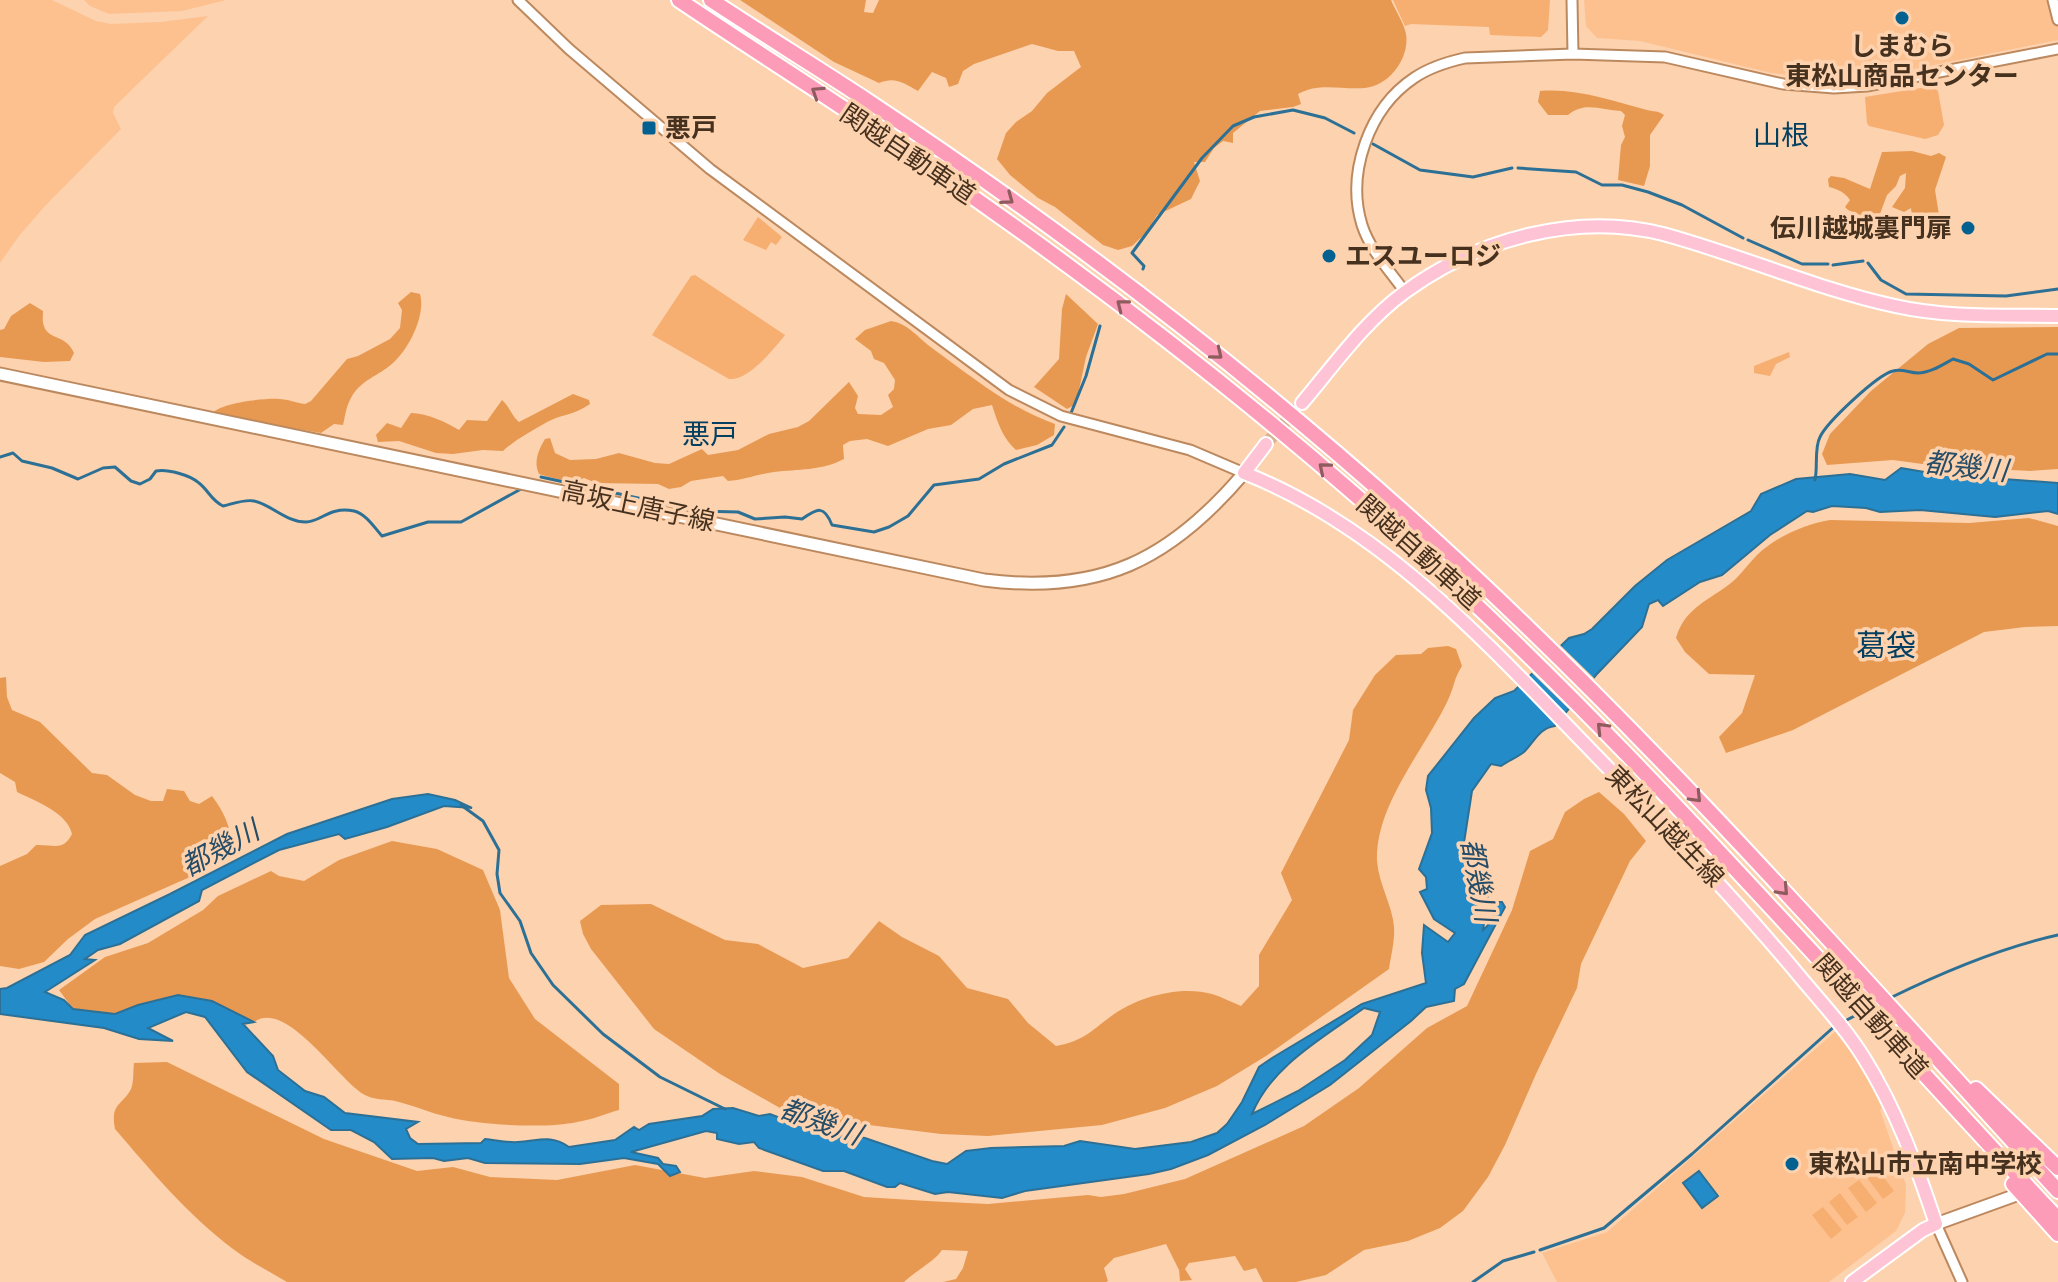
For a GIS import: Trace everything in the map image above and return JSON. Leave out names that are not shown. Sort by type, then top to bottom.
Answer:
[{"type":"highway","name":"関越自動車道","points":[[679,0],[909,152],[1124,306],[1355,494],[1562,687],[1714,845],[2058,1219]]},
{"type":"highway","name":"関越自動車道","points":[[711,0],[871,103],[1120,279],[1308,430],[1434,539],[1609,707],[1730,833],[2058,1191]]},
{"type":"highway","points":[[1916,1034],[2058,1168]]},
{"type":"highway","points":[[1961,1116],[2028,1202],[2058,1234]]},
{"type":"main road","points":[[1302,403],[1365,330],[1405,292],[1491,245],[1520,236],[1562,229],[1618,227],[1661,234],[1899,307],[1962,314],[2058,316]]},
{"type":"main road","name":"高坂上唐子線","points":[[0,374],[984,580],[1019,584],[1091,578],[1133,564],[1188,532],[1244,473]]},
{"type":"main road","points":[[1244,473],[1266,444]]},
{"type":"main road","name":"東松山越生線","points":[[1244,473],[1305,500],[1397,564],[1467,626],[1697,858],[1833,1016],[1859,1051],[1877,1080],[1904,1137],[1936,1224]]},
{"type":"main road","points":[[1852,1282],[1923,1230],[2019,1194]]},
{"type":"street","points":[[518,0],[545,28],[726,182],[1009,390],[1061,416],[1190,450],[1244,473]]},
{"type":"street","points":[[1572,0],[1573,54]]},
{"type":"street","points":[[2053,0],[2058,20]]},
{"type":"street","points":[[1405,292],[1373,248],[1362,224],[1356,185],[1367,137],[1379,115],[1413,78],[1443,63],[1465,58],[1573,54],[1665,57],[1783,84],[1834,88],[1867,86],[2058,49]]},
{"type":"street","points":[[1936,1224],[1962,1282]]},
{"type":"shaded area","points":[[0,0],[52,0],[96,21],[111,24],[208,16],[114,107],[113,113],[121,129],[45,206],[0,263]]},
{"type":"shaded area","points":[[84,0],[226,0],[182,11],[109,14]]},
{"type":"shaded area","points":[[740,0],[866,0],[864,12],[873,13],[879,0],[1391,0],[1405,30],[1406,43],[1396,69],[1374,86],[1314,88],[1298,94],[1301,104],[1260,111],[1233,133],[1233,143],[1223,141],[1205,162],[1194,162],[1200,181],[1191,199],[1157,215],[1147,232],[1132,246],[1118,250],[1103,245],[1055,207],[1038,198],[1010,175],[997,159],[1006,133],[1016,122],[1081,67],[1074,51],[1058,51],[1032,44],[974,64],[963,71],[958,84],[949,87],[946,78],[932,72],[918,91],[895,80],[879,83],[834,62]]},
{"type":"shaded area","points":[[1393,0],[1550,0],[1548,30],[1541,37],[1490,35],[1489,27],[1405,26]]},
{"type":"shaded area","points":[[1584,0],[2058,0],[2058,40],[1885,75],[1824,79],[1771,73],[1640,41],[1597,38],[1586,26]]},
{"type":"shaded area","points":[[1933,86],[1938,91],[1944,125],[1938,135],[1925,139],[1867,123],[1865,97]]},
{"type":"shaded area","points":[[1540,91],[1581,93],[1664,115],[1650,135],[1650,166],[1644,186],[1618,180],[1621,145],[1625,137],[1622,126],[1625,115],[1621,111],[1587,107],[1568,115],[1548,115],[1538,102]]},
{"type":"shaded area","points":[[1912,151],[1931,156],[1939,153],[1946,157],[1935,190],[1939,215],[1918,220],[1912,217],[1911,208],[1904,212],[1892,207],[1905,188],[1906,173],[1900,176],[1887,195],[1877,222],[1848,210],[1845,207],[1850,200],[1848,197],[1829,187],[1828,179],[1831,176],[1870,189],[1882,152]]},
{"type":"shaded area","points":[[758,217],[782,237],[776,245],[771,242],[766,250],[743,240]]},
{"type":"shaded area","points":[[695,275],[785,335],[760,363],[744,375],[729,379],[652,335],[691,276]]},
{"type":"shaded area","points":[[411,292],[420,294],[421,312],[410,341],[388,368],[354,393],[343,425],[334,424],[321,433],[221,416],[214,412],[254,400],[282,399],[305,404],[311,401],[347,359],[390,339],[400,328],[402,310],[398,303]]},
{"type":"shaded area","points":[[1066,294],[1098,324],[1086,357],[1076,404],[1067,409],[1034,387],[1059,359]]},
{"type":"shaded area","points":[[30,303],[43,311],[46,330],[71,347],[74,353],[70,361],[44,362],[0,357],[0,330],[4,329],[11,316]]},
{"type":"shaded area","points":[[891,321],[908,328],[1006,400],[1055,424],[1054,435],[1037,445],[1016,450],[1004,435],[992,405],[973,409],[951,425],[928,429],[888,446],[867,439],[850,441],[843,445],[844,459],[818,468],[728,481],[723,476],[691,481],[669,489],[658,484],[596,483],[584,478],[556,479],[539,474],[538,456],[545,439],[550,438],[555,453],[570,460],[596,459],[619,453],[669,464],[702,449],[708,455],[738,450],[769,434],[809,421],[849,382],[858,396],[855,408],[858,414],[881,415],[893,407],[888,395],[894,389],[895,380],[884,363],[874,359],[871,351],[855,339],[865,330]]},
{"type":"shaded area","points":[[2058,327],[2058,469],[2030,471],[1937,466],[1893,460],[1827,465],[1822,454],[1830,434],[1871,391],[1928,344],[1959,328]]},
{"type":"shaded area","points":[[1789,352],[1790,357],[1776,364],[1770,376],[1754,373],[1754,366]]},
{"type":"shaded area","points":[[573,394],[589,400],[590,404],[547,422],[503,451],[436,453],[399,441],[378,442],[376,435],[387,423],[401,428],[411,413],[436,418],[459,430],[467,420],[487,421],[502,400],[519,422]]},
{"type":"shaded area","points":[[2029,518],[2058,526],[2058,626],[1984,632],[1793,730],[1726,753],[1719,737],[1742,713],[1755,675],[1709,674],[1685,652],[1676,638],[1690,613],[1731,583],[1765,548],[1791,532],[1830,520],[1969,523]]},
{"type":"shaded area","points":[[1448,646],[1456,649],[1462,666],[1438,719],[1393,798],[1379,840],[1378,870],[1394,927],[1389,969],[1266,1056],[1217,1086],[1165,1108],[1102,1125],[988,1136],[818,1122],[780,1108],[720,1074],[654,1029],[591,949],[583,934],[580,921],[601,905],[651,904],[725,940],[758,944],[803,968],[848,958],[879,921],[939,956],[967,988],[1008,999],[1028,1023],[1056,1046],[1080,1039],[1121,1010],[1159,995],[1199,992],[1216,995],[1241,1006],[1259,986],[1259,955],[1292,900],[1281,873],[1349,740],[1353,710],[1375,675],[1396,655],[1421,654],[1428,648]]},
{"type":"shaded area","points":[[6,677],[7,697],[12,710],[40,722],[92,773],[107,775],[135,795],[151,801],[163,801],[167,789],[184,791],[190,801],[199,804],[212,796],[228,824],[232,847],[231,855],[190,877],[95,919],[44,962],[19,969],[0,966],[0,866],[27,854],[36,845],[61,845],[72,834],[57,813],[17,792],[15,782],[0,773],[0,678]]},
{"type":"shaded area","points":[[1599,792],[1624,814],[1646,841],[1630,861],[1581,964],[1577,988],[1488,1177],[1463,1211],[1440,1228],[1408,1241],[1364,1250],[1326,1275],[1296,1282],[1263,1282],[1256,1268],[1244,1271],[1235,1256],[1189,1263],[1185,1269],[1192,1280],[1180,1281],[1179,1270],[1166,1244],[1114,1258],[1104,1268],[1106,1282],[943,1282],[956,1279],[968,1251],[942,1250],[904,1282],[287,1282],[239,1254],[201,1222],[115,1129],[115,1109],[131,1089],[134,1063],[167,1062],[324,1139],[417,1171],[453,1167],[490,1177],[557,1180],[635,1165],[705,1178],[754,1171],[802,1177],[864,1197],[988,1204],[1124,1194],[1185,1179],[1304,1126],[1359,1088],[1427,1028],[1467,1006],[1512,910],[1530,851],[1553,839],[1565,812]]},
{"type":"shaded area","points":[[392,841],[437,849],[483,870],[500,910],[509,978],[535,1019],[619,1084],[619,1110],[564,1124],[531,1126],[461,1120],[365,1095],[312,1044],[281,1021],[267,1018],[254,1022],[212,1001],[115,1014],[73,1009],[59,990],[105,957],[148,943],[203,910],[218,896],[271,871],[279,876],[304,881],[339,860]]},
{"type":"shaded area","name":"東松山市立南中学校","points":[[1836,1031],[1861,1065],[1882,1108],[1880,1110],[1906,1185],[1905,1213],[1896,1231],[1829,1282],[1557,1282],[1542,1253],[1607,1232]]},
{"type":"shaded area","points":[[1876,1167],[1894,1191],[1883,1199],[1865,1175]]},
{"type":"shaded area","points":[[1859,1180],[1877,1203],[1866,1212],[1848,1188]]},
{"type":"shaded area","points":[[1840,1193],[1858,1217],[1847,1225],[1829,1202]]},
{"type":"shaded area","points":[[1823,1207],[1842,1230],[1831,1239],[1812,1215]]},
{"type":"water","points":[[1901,468],[1936,474],[2058,483],[2058,514],[2048,511],[1995,517],[1920,510],[1880,512],[1832,506],[1807,511],[1770,535],[1722,575],[1700,582],[1663,606],[1658,600],[1649,604],[1642,627],[1596,675],[1555,726],[1541,732],[1519,756],[1501,766],[1491,764],[1472,791],[1463,849],[1471,868],[1485,886],[1488,898],[1483,930],[1492,918],[1495,902],[1502,902],[1505,907],[1464,984],[1455,989],[1454,1001],[1426,1007],[1330,1085],[1265,1125],[1208,1155],[1171,1169],[1025,1191],[1002,1198],[948,1192],[935,1194],[900,1183],[887,1187],[844,1171],[823,1171],[759,1148],[754,1142],[739,1144],[717,1139],[717,1133],[706,1131],[631,1152],[676,1166],[680,1172],[670,1176],[658,1164],[624,1158],[580,1164],[485,1163],[468,1158],[444,1161],[433,1158],[392,1159],[374,1142],[351,1130],[331,1130],[247,1072],[205,1017],[186,1012],[148,1028],[173,1041],[139,1039],[104,1028],[0,1014],[0,989],[70,955],[85,935],[287,834],[392,799],[428,794],[455,800],[472,808],[444,806],[345,839],[339,834],[279,850],[202,890],[199,901],[120,944],[98,950],[85,959],[95,960],[45,992],[64,1000],[73,1009],[115,1014],[178,995],[212,1001],[254,1022],[243,1024],[273,1056],[278,1070],[305,1091],[324,1097],[345,1113],[418,1122],[406,1129],[410,1138],[418,1144],[544,1139],[569,1147],[615,1140],[634,1127],[639,1130],[649,1124],[702,1116],[713,1109],[733,1108],[759,1116],[770,1114],[809,1129],[865,1138],[947,1164],[966,1151],[991,1148],[1064,1146],[1080,1141],[1135,1149],[1191,1142],[1217,1133],[1227,1124],[1259,1067],[1272,1058],[1362,1004],[1426,983],[1422,953],[1424,925],[1448,942],[1455,933],[1434,919],[1420,892],[1427,889],[1426,877],[1419,869],[1432,833],[1431,808],[1426,790],[1428,776],[1474,718],[1495,698],[1514,691],[1569,638],[1592,629],[1635,586],[1667,560],[1751,511],[1761,494],[1796,479],[1850,474],[1885,480]],"holes":[[[1364,1008],[1380,1012],[1372,1035],[1345,1060],[1298,1091],[1252,1114],[1272,1081],[1300,1054]]]},
{"type":"water","points":[[1699,1171],[1718,1196],[1702,1208],[1683,1183]]},
{"type":"pier","points":[[1558,643],[1597,681],[1572,712],[1530,671]]},
{"type":"waterway","points":[[1143,269],[1144,266],[1132,253],[1202,158],[1233,126],[1254,117],[1293,110],[1325,118],[1354,133]]},
{"type":"waterway","points":[[1373,144],[1420,170],[1473,177],[1512,168]]},
{"type":"waterway","points":[[1518,168],[1576,172],[1602,185],[1622,185],[1648,192],[1682,205],[1743,238]]},
{"type":"waterway","points":[[1748,240],[1802,264],[1828,264]]},
{"type":"waterway","points":[[1833,265],[1863,261]]},
{"type":"waterway","points":[[1868,263],[1881,280],[1906,294],[2006,296],[2058,289]]},
{"type":"waterway","points":[[1071,413],[1086,376],[1100,326]]},
{"type":"waterway","points":[[1815,480],[1817,447],[1824,430],[1853,400],[1886,374],[1896,370],[1927,372],[1953,359],[1969,364],[1993,380],[2047,354],[2058,354]]},
{"type":"waterway","points":[[541,477],[698,511],[738,512],[755,519],[802,519],[820,510],[832,525],[874,532],[908,516],[934,485],[979,479],[1004,464],[1052,445],[1064,427]]},
{"type":"waterway","points":[[0,457],[13,453],[22,461],[52,468],[78,479],[103,468],[115,467],[131,481],[140,484],[150,479],[156,471],[173,472],[195,480],[223,506],[254,501],[292,519],[306,522],[332,512],[354,511],[366,518],[382,536],[428,522],[461,522],[521,489]]},
{"type":"waterway","name":"都幾川","points":[[461,805],[483,821],[499,850],[497,874],[500,893],[520,921],[531,953],[553,985],[603,1034],[660,1077],[725,1109]]},
{"type":"waterway","points":[[1890,998],[1972,962],[2058,935]]},
{"type":"waterway","points":[[1843,1022],[1862,1012]]},
{"type":"waterway","points":[[1540,1250],[1604,1228],[1836,1025]]},
{"type":"waterway","points":[[1473,1282],[1503,1261],[1534,1252]]},
{"type":"tunnel","points":[[1266,444],[1302,403]]},
{"type":"place","name":"しまむら 東松山商品センター","points":[[1902,18]]},
{"type":"place","name":"悪戸","points":[[649,128]]},
{"type":"place","name":"伝川越城裏門扉","points":[[1968,228]]},
{"type":"place","name":"エスユーロジ","points":[[1329,256]]},
{"type":"place","name":"東松山市立南中学校","points":[[1792,1164]]},
{"type":"district","name":"山根","points":[[1781,135]]},
{"type":"district","name":"悪戸","points":[[710,434]]},
{"type":"district","name":"葛袋","points":[[1886,646]]}]
